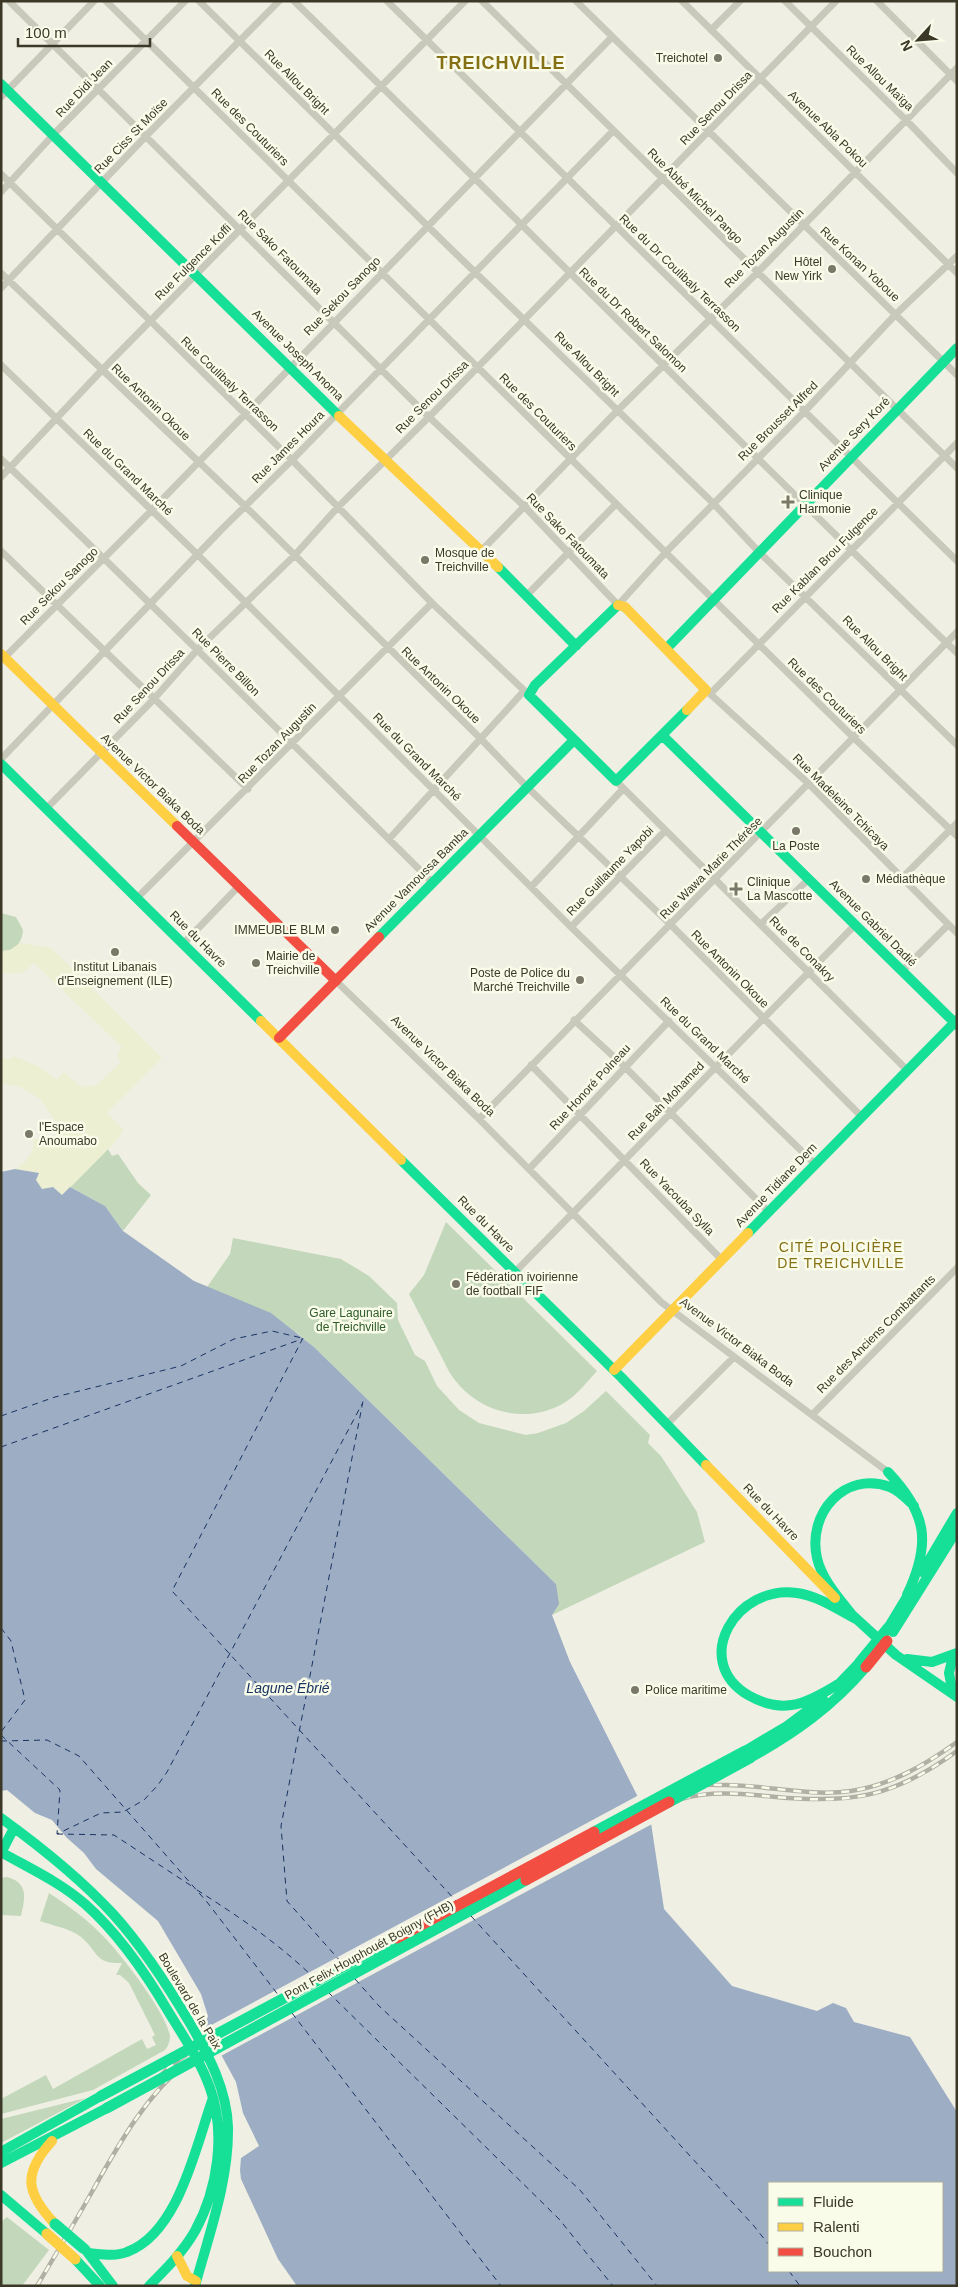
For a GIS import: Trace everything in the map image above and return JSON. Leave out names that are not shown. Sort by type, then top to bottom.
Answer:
[{"type":"main road","name":"Avenue Joseph Anoma","points":[[3,91],[53,135],[196,273],[337,414],[482,550],[576,646]]},
{"type":"main road","name":"Avenue Sery Koré","points":[[667,648],[957,348]]},
{"type":"main road","points":[[618,605],[625,607],[708,692],[663,736],[619,785],[527,693],[618,605]]},
{"type":"main road","name":"Avenue Victor Biaka Boda","points":[[3,656],[336,981]]},
{"type":"main road","name":"Avenue Gabriel Dadié","points":[[663,736],[956,1022]]},
{"type":"main road","name":"Avenue Vamoussa Bamba","points":[[279,1038],[573,741]]},
{"type":"main road","name":"Rue du Havre","points":[[1,764],[614,1370],[856,1620],[896,1655],[955,1696]]},
{"type":"main road","name":"Avenue Tidiane Dem","points":[[614,1370],[768,1211],[956,1022]]},
{"type":"main road","points":[[888,1472],[899,1482],[914,1506],[921,1526],[922,1554],[907,1595]]},
{"type":"main road","points":[[856,1620],[826,1578],[817,1558],[815,1531],[824,1508],[840,1492],[862,1484],[875,1484],[891,1488],[914,1506]]},
{"type":"main road","points":[[890,1630],[907,1595],[957,1513]]},
{"type":"main road","points":[[747,1754],[794,1734],[814,1720],[848,1688],[863,1664],[890,1630],[936,1565],[957,1530]]},
{"type":"main road","points":[[936,1565],[957,1545]]},
{"type":"main road","points":[[840,1683],[815,1698],[790,1706],[780,1707],[761,1702],[740,1691],[733,1682],[724,1663],[722,1640],[726,1627],[734,1614],[745,1604],[760,1597],[777,1593],[791,1592],[808,1596],[826,1603],[856,1620]]},
{"type":"main road","points":[[896,1655],[926,1664],[955,1654]]},
{"type":"main road","points":[[955,1654],[949,1673],[955,1696]]},
{"type":"main road","points":[[747,1754],[804,1714],[863,1664]]},
{"type":"main road","name":"Pont Felix Houphouét Boigny (FHB)","points":[[1,2152],[100,2096],[747,1754]]},
{"type":"main road","name":"Pont Felix Houphouét Boigny (FHB)","points":[[1,2163],[107,2108],[747,1754]]},
{"type":"main road","name":"Boulevard de la Paix","points":[[1,1818],[98,1899],[130,1935],[181,2008],[215,2071],[226,2109],[228,2127],[226,2156],[220,2191],[196,2284]]},
{"type":"main road","points":[[1,1852],[14,1828]]},
{"type":"main road","name":"Boulevard de la Paix","points":[[1,1852],[67,1891],[93,1913],[117,1938],[133,1959],[179,2030],[202,2069],[213,2098],[218,2127],[213,2181],[207,2204],[196,2230],[177,2256],[151,2285]]},
{"type":"main road","points":[[86,2250],[114,2254],[126,2252],[136,2248],[153,2235],[178,2194],[213,2098]]},
{"type":"main road","points":[[60,2133],[43,2150],[33,2169],[30,2184],[32,2193],[39,2208],[86,2250],[113,2286]]},
{"type":"main road","points":[[1,2194],[74,2258],[100,2286]]},
{"type":"main road","points":[[177,2256],[188,2276],[196,2284]]},
{"type":"street","name":"Rue Sako Fatoumata","points":[[9,1],[429,417],[524,506],[618,605]]},
{"type":"street","points":[[3,91],[53,44],[94,1]]},
{"type":"street","name":"Rue des Couturiers","points":[[106,1],[758,644],[957,836]]},
{"type":"street","name":"Rue Didi Jean","points":[[1,192],[53,135],[185,1]]},
{"type":"street","name":"Rue Allou Bright","points":[[199,1],[427,226],[713,503],[759,552],[957,745]]},
{"type":"street","name":"Rue Ciss St Moïse","points":[[1,288],[146,136],[279,1]]},
{"type":"street","name":"Rue du Dr Robert Salomon","points":[[294,1],[520,226],[758,458],[850,552],[957,654]]},
{"type":"street","name":"Rue du Dr Coulibaly Terrasson","points":[[387,1],[711,318],[850,458],[957,561]]},
{"type":"street","name":"Rue Fulgence Koffi","points":[[1,477],[196,273],[288,182],[464,1]]},
{"type":"street","name":"Rue Abbé Michel Pango","points":[[482,1],[957,468]]},
{"type":"street","name":"Rue Konan Yoboue","points":[[576,1],[803,226],[957,375]]},
{"type":"street","name":"Avenue Abla Pokou","points":[[682,1],[957,273]]},
{"type":"street","points":[[711,30],[740,1]]},
{"type":"street","name":"Rue Allou Maïga","points":[[785,1],[957,173]]},
{"type":"street","name":"Rue Senou Drissa","points":[[46,809],[153,700],[198,649],[294,556],[338,507],[429,417],[836,1]]},
{"type":"street","points":[[877,1],[957,81]]},
{"type":"street","name":"Rue Sekou Sanogo","points":[[3,656],[152,510],[381,272],[612,37]]},
{"type":"street","name":"Rue Tozan Augustin","points":[[482,550],[957,68]]},
{"type":"street","name":"Rue James Houra","points":[[1,759],[245,506],[476,273],[613,131]]},
{"type":"street","name":"Rue Coulibaly Terrasson","points":[[1,174],[292,460],[432,602],[527,693]]},
{"type":"street","name":"Rue Brousset Alfred","points":[[618,605],[666,552],[805,412],[896,314],[957,256]]},
{"type":"street","name":"Rue Antonin Okoue","points":[[1,273],[245,506],[480,738],[527,787],[671,925],[862,1117]]},
{"type":"street","name":"Rue du Grand Marché","points":[[1,366],[57,418],[340,694],[530,887],[669,1020],[815,1164]]},
{"type":"street","name":"Rue Kablan Brou Fulgence","points":[[708,692],[957,443]]},
{"type":"street","name":"Rue Pierre Billon","points":[[1,459],[198,649],[245,698],[293,743],[433,883]]},
{"type":"street","points":[[526,596],[616,504]]},
{"type":"street","points":[[1,551],[153,700],[248,789]]},
{"type":"street","name":"Rue Tozan Augustin","points":[[137,898],[248,789],[432,602]]},
{"type":"street","name":"Rue Wawa Marie Thérèse","points":[[479,1119],[574,1020],[671,925],[714,878],[762,833],[957,632]]},
{"type":"street","name":"Rue Madeleine Tchicaya","points":[[708,692],[809,784],[901,879],[957,933]]},
{"type":"street","points":[[389,839],[435,791],[480,738],[527,693]]},
{"type":"street","points":[[530,887],[619,785]]},
{"type":"street","name":"Rue de Conakry","points":[[619,785],[907,1070]]},
{"type":"street","points":[[901,879],[957,823]]},
{"type":"street","name":"Rue Guillaume Yapobi","points":[[571,927],[665,831]]},
{"type":"street","points":[[761,924],[809,880]]},
{"type":"street","points":[[184,944],[238,887]]},
{"type":"street","name":"Rue Bah Mohamed","points":[[515,1272],[808,970],[855,925]]},
{"type":"street","points":[[902,971],[948,925]]},
{"type":"street","name":"Avenue Victor Biaka Boda","points":[[336,981],[479,1119],[624,1267],[672,1311],[888,1472]]},
{"type":"street","points":[[574,1020],[626,1068],[768,1211]]},
{"type":"street","name":"Rue Honoré Polneau","points":[[529,1169],[626,1068],[669,1020]]},
{"type":"street","name":"Rue Yacouba Sylla","points":[[531,1065],[722,1260]]},
{"type":"street","name":"Rue des Anciens Combattants","points":[[812,1415],[957,1268]]},
{"type":"street","points":[[667,1424],[734,1357]]},
{"type":"green space","points":[[1,913],[16,917],[23,930],[17,946],[6,951],[1,951]]},
{"type":"green space","points":[[108,1149],[112,1156],[118,1154],[138,1183],[151,1195],[123,1231],[105,1206],[70,1187]]},
{"type":"green space","points":[[446,1222],[597,1371],[569,1400],[549,1410],[534,1413],[504,1412],[477,1400],[454,1379],[409,1294],[424,1275]]},
{"type":"green space","name":"Gare Lagunaire de Treichville","points":[[233,1238],[341,1259],[369,1276],[397,1303],[398,1320],[415,1355],[425,1361],[437,1386],[459,1410],[479,1423],[526,1435],[538,1433],[566,1423],[584,1411],[606,1391],[650,1435],[648,1443],[661,1456],[697,1512],[705,1542],[552,1615],[556,1584],[314,1347],[297,1333],[207,1287],[230,1254]]},
{"type":"green space","points":[[7,1877],[19,1883],[24,1892],[21,1916],[1,1915],[1,1878]]},
{"type":"green space","points":[[49,1893],[91,1925],[121,1957],[161,2014],[167,2026],[170,2040],[165,2050],[93,2090],[1,2114],[1,2099],[46,2075],[53,2089],[142,2039],[147,2049],[156,2045],[152,2037],[155,2035],[129,1983],[120,1975],[116,1975],[122,1963],[113,1963],[101,1959],[87,1942],[77,1934],[40,1921]]},
{"type":"green space","points":[[86,2098],[1,2143],[1,2119]]},
{"type":"green space","points":[[7,2217],[49,2250],[22,2286],[1,2286],[1,2222]]},
{"type":"shaded area","points":[[20,943],[51,948],[162,1058],[107,1113],[124,1130],[117,1140],[62,1196],[39,1187],[36,1180],[39,1173],[15,1169],[25,1162],[32,1152],[34,1139],[58,1139],[53,1118],[40,1099],[21,1087],[1,1083],[1,1058],[10,1059],[13,1056],[38,1066],[57,1080],[64,1072],[83,1087],[98,1084],[121,1062],[118,1059],[118,1053],[122,1047],[34,963],[22,973],[1,973],[1,951],[10,950]]},
{"type":"water","name":"Lagune Ébrié","points":[[15,1169],[39,1173],[36,1180],[42,1189],[53,1187],[62,1195],[70,1187],[105,1206],[123,1231],[194,1281],[271,1313],[314,1347],[556,1584],[559,1604],[552,1615],[570,1662],[651,1823],[664,1909],[732,1986],[817,2011],[833,2003],[846,2008],[854,2022],[910,2037],[957,2112],[957,2286],[297,2286],[278,2259],[241,2179],[241,2158],[259,2146],[243,2113],[236,2082],[205,2025],[208,2016],[201,1994],[158,1921],[96,1869],[84,1853],[66,1837],[52,1820],[35,1813],[7,1790],[1,1791],[1,1172]]},
{"type":"pier","points":[[639,1795],[654,1823],[219,2057],[204,2029]]},
{"type":"ferry route","points":[[1,1416],[55,1397],[181,1366],[234,1339],[272,1331],[302,1338]]},
{"type":"ferry route","points":[[303,1338],[172,1591],[456,1901]]},
{"type":"ferry route","points":[[1,1447],[302,1339]]},
{"type":"ferry route","points":[[341,1962],[287,1901],[281,1826],[363,1401]]},
{"type":"ferry route","points":[[1,1735],[60,1790],[57,1834],[101,1813],[123,1812],[144,1800],[167,1772],[362,1404]]},
{"type":"ferry route","points":[[1,1628],[11,1641],[25,1700],[1,1732]]},
{"type":"ferry route","points":[[1,1741],[47,1740],[79,1756],[207,1902],[279,1996]]},
{"type":"ferry route","points":[[57,1834],[114,1835],[193,1887]]},
{"type":"ferry route","points":[[197,1890],[257,1930],[313,1977]]},
{"type":"ferry route","points":[[471,1916],[754,2226],[768,2244]]},
{"type":"ferry route","points":[[355,1979],[379,2006],[580,2190],[657,2286]]},
{"type":"ferry route","points":[[328,1992],[559,2219],[613,2286]]},
{"type":"ferry route","points":[[292,2013],[501,2286]]},
{"type":"ferry route","points":[[790,2272],[800,2286]]},
{"type":"railway","points":[[654,1805],[674,1794],[703,1785],[741,1786],[820,1793],[866,1788],[907,1773],[933,1759],[957,1742]]},
{"type":"railway","points":[[37,2286],[134,2121],[159,2090],[188,2061],[681,1799],[704,1794],[803,1799],[850,1798],[892,1788],[913,1779],[957,1751]]},
{"type":"railway","points":[[156,2081],[169,2067],[186,2055]]},
{"type":"traffic: fast","points":[[1,84],[339,416]]},
{"type":"traffic: fast","points":[[667,648],[957,348]]},
{"type":"traffic: fast","points":[[498,567],[576,646]]},
{"type":"traffic: fast","points":[[618,605],[535,685],[529,695],[616,781],[687,710]]},
{"type":"traffic: fast","points":[[663,736],[957,1025]]},
{"type":"traffic: fast","points":[[379,937],[573,741]]},
{"type":"traffic: fast","points":[[1,764],[261,1021]]},
{"type":"traffic: fast","points":[[748,1233],[957,1020]]},
{"type":"traffic: fast","points":[[401,1160],[621,1377],[706,1465]]},
{"type":"traffic: fast","points":[[888,1472],[911,1502],[922,1530],[920,1560],[907,1595]]},
{"type":"traffic: fast","points":[[853,1616],[827,1582],[819,1566],[815,1542],[818,1526],[824,1512],[832,1500],[844,1490],[858,1485],[873,1483],[894,1489],[914,1506]]},
{"type":"traffic: fast","points":[[922,1572],[957,1513]]},
{"type":"traffic: fast","points":[[893,1632],[957,1530]]},
{"type":"traffic: fast","points":[[888,1628],[911,1590]]},
{"type":"traffic: fast","points":[[840,1683],[806,1701],[784,1706],[773,1705],[748,1695],[731,1680],[723,1663],[722,1645],[728,1628],[740,1612],[756,1600],[775,1593],[797,1593],[812,1597],[856,1619]]},
{"type":"traffic: fast","points":[[850,1613],[896,1655],[957,1697]]},
{"type":"traffic: fast","points":[[860,1662],[888,1628]]},
{"type":"traffic: fast","points":[[907,1659],[932,1662],[957,1653]]},
{"type":"traffic: fast","points":[[953,1656],[949,1673],[953,1694]]},
{"type":"traffic: fast","points":[[835,1688],[860,1662]]},
{"type":"traffic: fast","points":[[750,1758],[798,1729],[827,1706],[866,1667]]},
{"type":"traffic: fast","points":[[745,1751],[787,1726],[823,1699]]},
{"type":"traffic: fast","points":[[594,1832],[745,1751]]},
{"type":"traffic: fast","points":[[669,1802],[750,1758]]},
{"type":"traffic: fast","points":[[1,1818],[74,1875],[124,1927],[155,1967],[198,2037],[216,2074],[227,2113],[227,2147],[222,2187],[195,2286]]},
{"type":"traffic: fast","points":[[1,1853],[14,1828]]},
{"type":"traffic: fast","points":[[1,1852],[75,1896],[109,1928],[131,1954],[159,1996],[196,2058],[210,2088],[218,2123],[218,2142],[217,2161],[209,2197],[203,2215],[190,2239],[174,2260],[149,2286]]},
{"type":"traffic: fast","points":[[107,2108],[526,1880]]},
{"type":"traffic: fast","points":[[101,2096],[397,1938]]},
{"type":"traffic: fast","points":[[1,2152],[101,2096]]},
{"type":"traffic: fast","points":[[88,2253],[122,2254],[145,2242],[160,2227],[173,2207],[183,2186],[213,2098]]},
{"type":"traffic: fast","points":[[1,2163],[107,2108]]},
{"type":"traffic: fast","points":[[1,2195],[47,2234]]},
{"type":"traffic: fast","points":[[55,2224],[83,2248]]},
{"type":"traffic: fast","points":[[85,2249],[113,2286]]},
{"type":"traffic: fast","points":[[75,2259],[100,2286]]},
{"type":"traffic: slow","points":[[339,416],[498,567]]},
{"type":"traffic: slow","points":[[618,605],[625,607],[706,690],[687,710]]},
{"type":"traffic: slow","points":[[1,654],[177,826]]},
{"type":"traffic: slow","points":[[261,1021],[401,1160]]},
{"type":"traffic: slow","points":[[614,1370],[748,1233]]},
{"type":"traffic: slow","points":[[706,1465],[835,1598]]},
{"type":"traffic: slow","points":[[52,2141],[36,2164],[31,2183],[38,2203],[55,2224]]},
{"type":"traffic: slow","points":[[47,2234],[75,2259]]},
{"type":"traffic: slow","points":[[177,2256],[187,2276],[196,2281]]},
{"type":"traffic: jam","points":[[177,826],[336,981]]},
{"type":"traffic: jam","points":[[279,1038],[379,937]]},
{"type":"traffic: jam","points":[[866,1667],[887,1641]]},
{"type":"traffic: jam","points":[[526,1880],[669,1802]]},
{"type":"traffic: jam","points":[[397,1938],[594,1832]]},
{"type":"place","name":"Treichotel","points":[[718,58]]},
{"type":"place","name":"Hôtel New Yirk","points":[[832,269]]},
{"type":"place","name":"Clinique Harmonie","points":[[788,502]]},
{"type":"place","name":"Mosque de Treichville","points":[[425,560]]},
{"type":"place","name":"La Poste","points":[[796,831]]},
{"type":"place","name":"Médiathèque","points":[[866,879]]},
{"type":"place","name":"Clinique La Mascotte","points":[[736,889]]},
{"type":"place","name":"IMMEUBLE BLM","points":[[335,930]]},
{"type":"place","name":"Institut Libanais d'Enseignement (ILE)","points":[[115,952]]},
{"type":"place","name":"Mairie de Treichville","points":[[256,963]]},
{"type":"place","name":"Poste de Police du Marché Treichville","points":[[580,980]]},
{"type":"place","name":"l'Espace Anoumabo","points":[[29,1134]]},
{"type":"place","name":"Fédération ivoirienne de football FIF","points":[[456,1284]]},
{"type":"place","name":"Police maritime","points":[[635,1690]]},
{"type":"district","name":"TREICHVILLE","points":[[501,63]]},
{"type":"district","name":"CITÉ POLICIÈRE DE TREICHVILLE","points":[[841,1256]]}]
